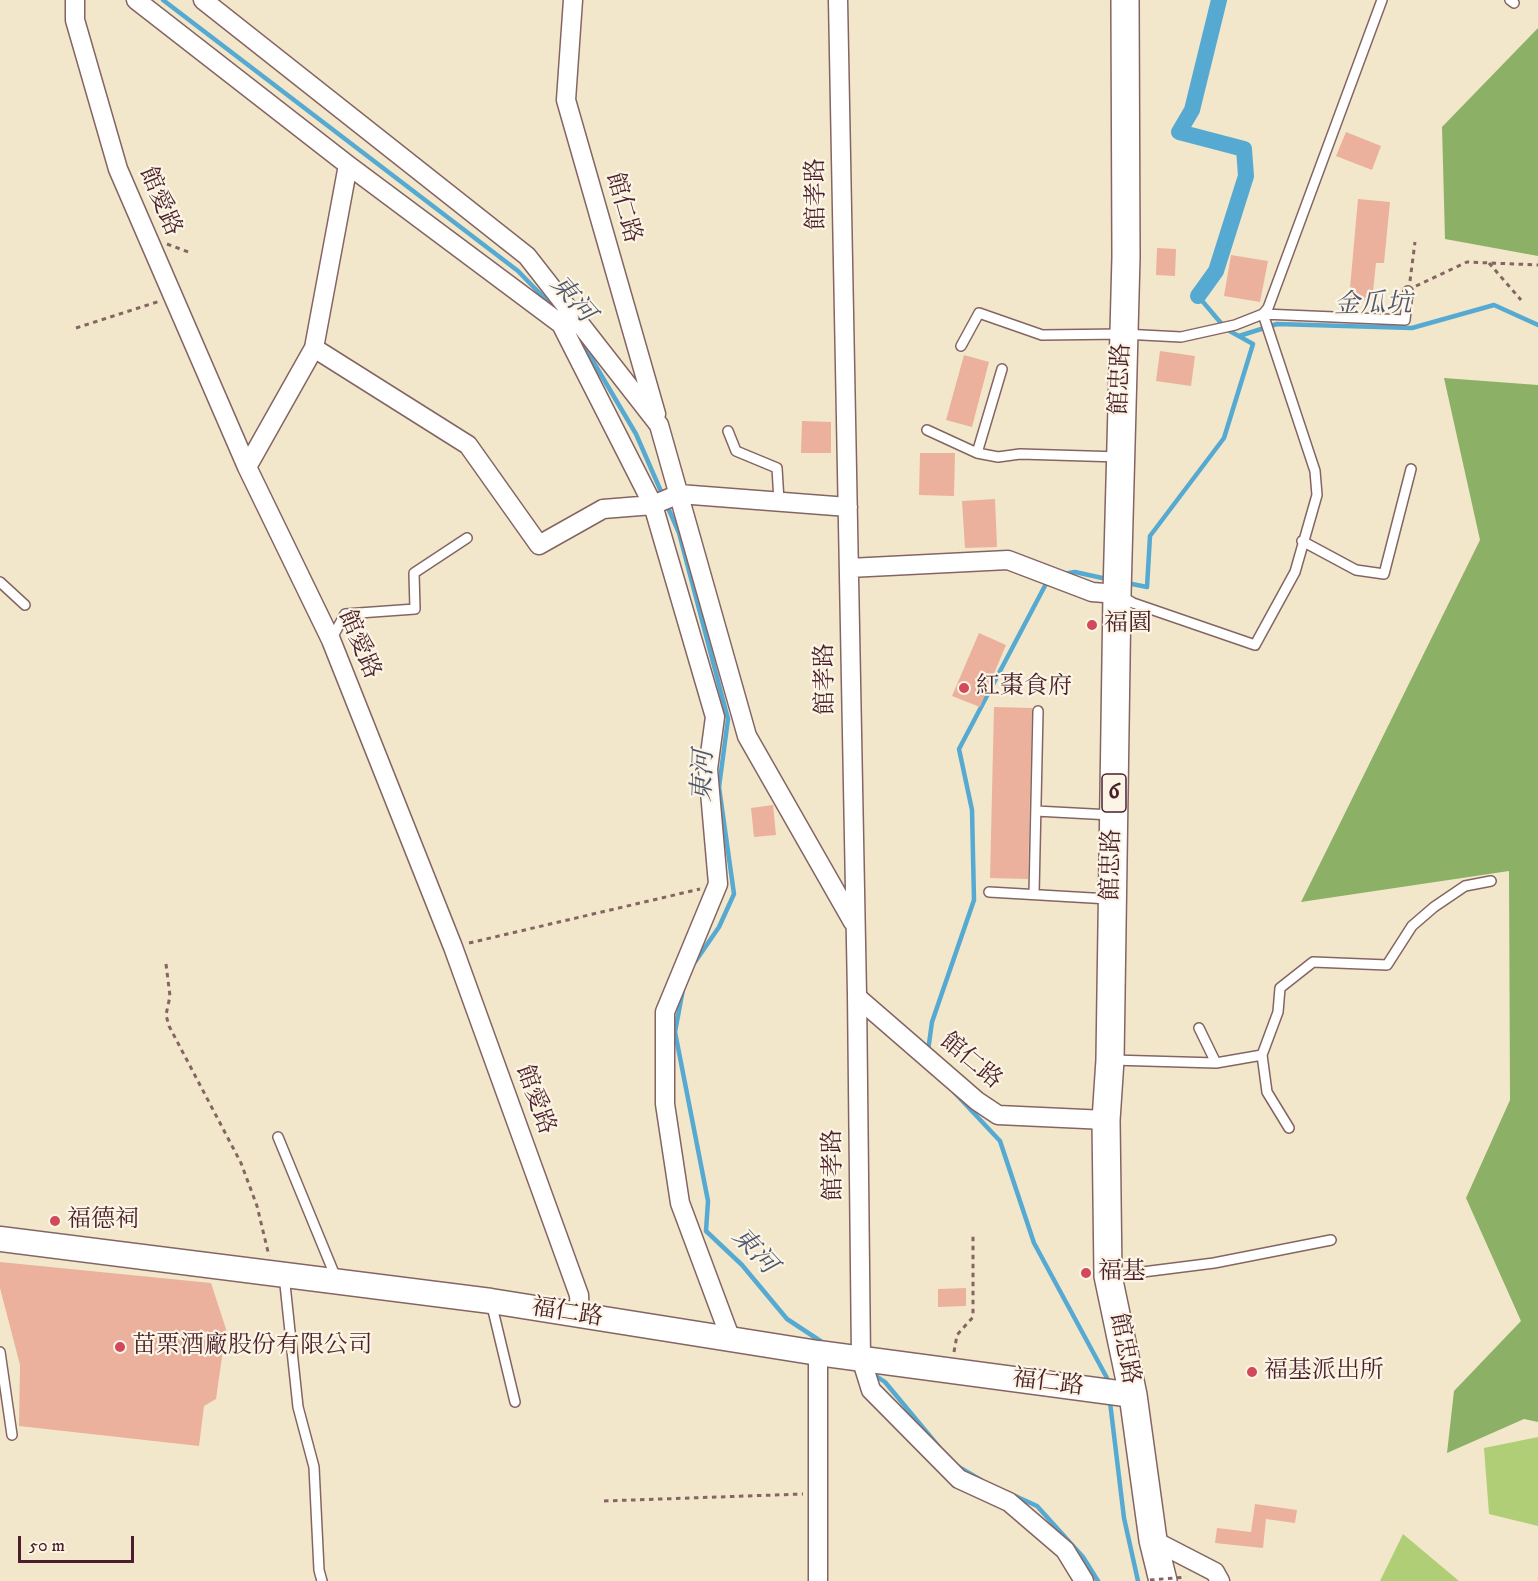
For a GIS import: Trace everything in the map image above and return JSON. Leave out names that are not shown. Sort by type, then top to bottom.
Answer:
[{"type":"main road","name":"館忠路","points":[[1125,0],[1123,334],[1110,1060],[1106,1120],[1108,1276],[1133,1395],[1153,1540],[1174,1579]]},
{"type":"street","name":"館愛路","points":[[75,0],[75,20],[118,169],[247,467],[331,640],[453,947],[579,1295],[580,1317]]},
{"type":"street","points":[[136,0],[348,165],[561,324],[653,505],[715,717],[708,769],[718,884],[665,1012],[665,1104],[680,1203],[730,1337]]},
{"type":"street","points":[[203,0],[527,256],[659,425]]},
{"type":"street","name":"館仁路","points":[[573,0],[567,100],[747,736],[854,924]]},
{"type":"street","name":"館孝路","points":[[838,0],[849,507],[861,1358],[871,1390],[959,1479],[1009,1502],[1065,1550],[1084,1581]]},
{"type":"street","points":[[247,467],[314,348],[348,165]]},
{"type":"street","points":[[314,348],[468,445],[539,545],[603,509],[653,505],[679,494],[849,507]]},
{"type":"street","points":[[849,568],[1008,560],[1092,592],[1117,594]]},
{"type":"street","name":"館仁路","points":[[857,997],[977,1101],[998,1115],[1106,1120]]},
{"type":"street","name":"福仁路","points":[[0,1239],[491,1301],[580,1317],[730,1337],[818,1353],[1133,1395]]},
{"type":"street","points":[[818,1353],[816,1494],[818,1581]]},
{"type":"street","points":[[1153,1540],[1215,1572],[1221,1581]]},
{"type":"lane","points":[[1263,314],[1268,308],[1382,0]]},
{"type":"lane","points":[[961,346],[979,313],[1042,335],[1123,334],[1181,337],[1235,325],[1263,314],[1405,320],[1408,291]]},
{"type":"lane","points":[[1117,594],[1133,603],[1255,645],[1295,572],[1317,495],[1315,471],[1263,314]]},
{"type":"lane","points":[[977,453],[1002,369]]},
{"type":"lane","points":[[927,430],[977,453],[998,457],[1020,454],[1120,457]]},
{"type":"lane","points":[[728,431],[736,451],[777,468],[779,501]]},
{"type":"lane","points":[[1302,541],[1356,570],[1384,574],[1411,469]]},
{"type":"lane","points":[[331,640],[345,614],[414,609],[414,573],[467,538]]},
{"type":"lane","points":[[0,582],[25,605]]},
{"type":"lane","points":[[1034,894],[1038,711]]},
{"type":"lane","points":[[1036,812],[1113,815]]},
{"type":"lane","points":[[1289,1128],[1267,1092],[1262,1055],[1278,1012],[1280,988],[1313,962],[1387,965],[1412,926],[1434,907],[1465,886],[1491,881]]},
{"type":"lane","points":[[989,892],[1112,899]]},
{"type":"lane","points":[[1199,1028],[1216,1063]]},
{"type":"lane","points":[[1110,1060],[1216,1063],[1262,1055]]},
{"type":"lane","points":[[278,1137],[337,1280]]},
{"type":"lane","points":[[1108,1276],[1214,1263],[1331,1240]]},
{"type":"lane","points":[[279,1273],[298,1407],[314,1467],[319,1570],[322,1581]]},
{"type":"lane","points":[[491,1301],[515,1402]]},
{"type":"lane","points":[[0,1352],[12,1435]]},
{"type":"path","points":[[1408,291],[1415,242]]},
{"type":"path","points":[[1408,291],[1427,279],[1467,262],[1538,265]]},
{"type":"path","points":[[1489,263],[1521,300]]},
{"type":"path","points":[[76,328],[173,297]]},
{"type":"path","points":[[453,947],[718,884]]},
{"type":"path","points":[[166,964],[170,996],[166,1015],[169,1026],[241,1163],[279,1273]]},
{"type":"path","points":[[951,1371],[957,1335],[973,1317],[973,1234]]},
{"type":"path","points":[[604,1501],[816,1494]]},
{"type":"path","points":[[1150,1580],[1174,1579]]},
{"type":"green space","points":[[1538,28],[1538,256],[1445,239],[1442,127]]},
{"type":"green space","points":[[1444,378],[1538,385],[1538,1422],[1524,1419],[1447,1453],[1454,1391],[1521,1321],[1466,1198],[1510,1100],[1509,871],[1301,902],[1480,540]]},
{"type":"green space","points":[[1538,1437],[1538,1526],[1489,1514],[1484,1448]]},
{"type":"green space","points":[[1403,1534],[1459,1581],[1380,1581]]},
{"type":"building","points":[[1346,132],[1381,146],[1372,170],[1336,156]]},
{"type":"building","points":[[1358,199],[1390,202],[1384,263],[1376,263],[1372,301],[1349,299]]},
{"type":"building","points":[[1157,248],[1176,249],[1175,276],[1156,275]]},
{"type":"building","points":[[1231,255],[1268,261],[1260,302],[1224,296]]},
{"type":"building","points":[[1160,351],[1195,356],[1191,386],[1156,381]]},
{"type":"building","points":[[964,355],[989,362],[972,427],[946,420]]},
{"type":"building","points":[[802,421],[831,422],[831,453],[801,453]]},
{"type":"building","points":[[920,453],[955,453],[954,496],[919,495]]},
{"type":"building","points":[[995,499],[997,547],[965,548],[962,501]]},
{"type":"building","points":[[979,633],[1006,645],[980,707],[952,696]]},
{"type":"building","points":[[994,707],[1032,708],[1028,879],[990,878]]},
{"type":"building","points":[[773,805],[776,835],[754,837],[751,808]]},
{"type":"building","name":"苗栗酒廠股份有限公司","points":[[0,1262],[211,1283],[226,1329],[216,1399],[204,1406],[199,1446],[19,1426],[20,1365],[0,1288]]},
{"type":"building","points":[[966,1288],[966,1306],[938,1307],[938,1289]]},
{"type":"building","points":[[1255,1504],[1297,1510],[1295,1523],[1266,1519],[1263,1548],[1215,1543],[1217,1528],[1251,1532]]},
{"type":"waterway","name":"東河","points":[[163,0],[518,271],[556,310]]},
{"type":"waterway","points":[[1198,296],[1216,271],[1246,176],[1244,149],[1179,132],[1192,110],[1219,0]]},
{"type":"waterway","points":[[1127,583],[1147,587],[1150,536],[1224,438],[1253,344],[1226,329],[1198,296]]},
{"type":"waterway","name":"金瓜坑","points":[[1239,336],[1277,324],[1412,328],[1494,305],[1538,325]]},
{"type":"waterway","name":"東河","points":[[574,329],[636,434],[663,496]]},
{"type":"waterway","name":"東河","points":[[666,503],[679,533],[728,719],[719,787],[734,894],[719,927],[695,962]]},
{"type":"waterway","points":[[1063,574],[1075,572],[1107,579]]},
{"type":"waterway","points":[[928,1051],[932,1022],[974,900],[972,810],[959,749],[1048,580]]},
{"type":"waterway","name":"東河","points":[[683,989],[675,1032],[708,1201],[706,1231],[742,1265],[787,1319],[825,1344]]},
{"type":"waterway","points":[[955,1093],[1000,1141],[1034,1243],[1107,1378]]},
{"type":"waterway","name":"東河","points":[[873,1374],[885,1382],[939,1447]]},
{"type":"waterway","points":[[1110,1402],[1124,1518],[1138,1581]]},
{"type":"waterway","name":"東河","points":[[957,1466],[981,1480]]},
{"type":"waterway","name":"東河","points":[[1013,1495],[1037,1506],[1083,1557],[1098,1581]]},
{"type":"place","name":"福園","points":[[1092,625]]},
{"type":"place","name":"紅棗食府","points":[[964,688]]},
{"type":"place","name":"福德祠","points":[[55,1221]]},
{"type":"place","name":"福基","points":[[1086,1273]]},
{"type":"place","name":"苗栗酒廠股份有限公司","points":[[120,1347]]},
{"type":"place","name":"福基派出所","points":[[1252,1372]]}]
